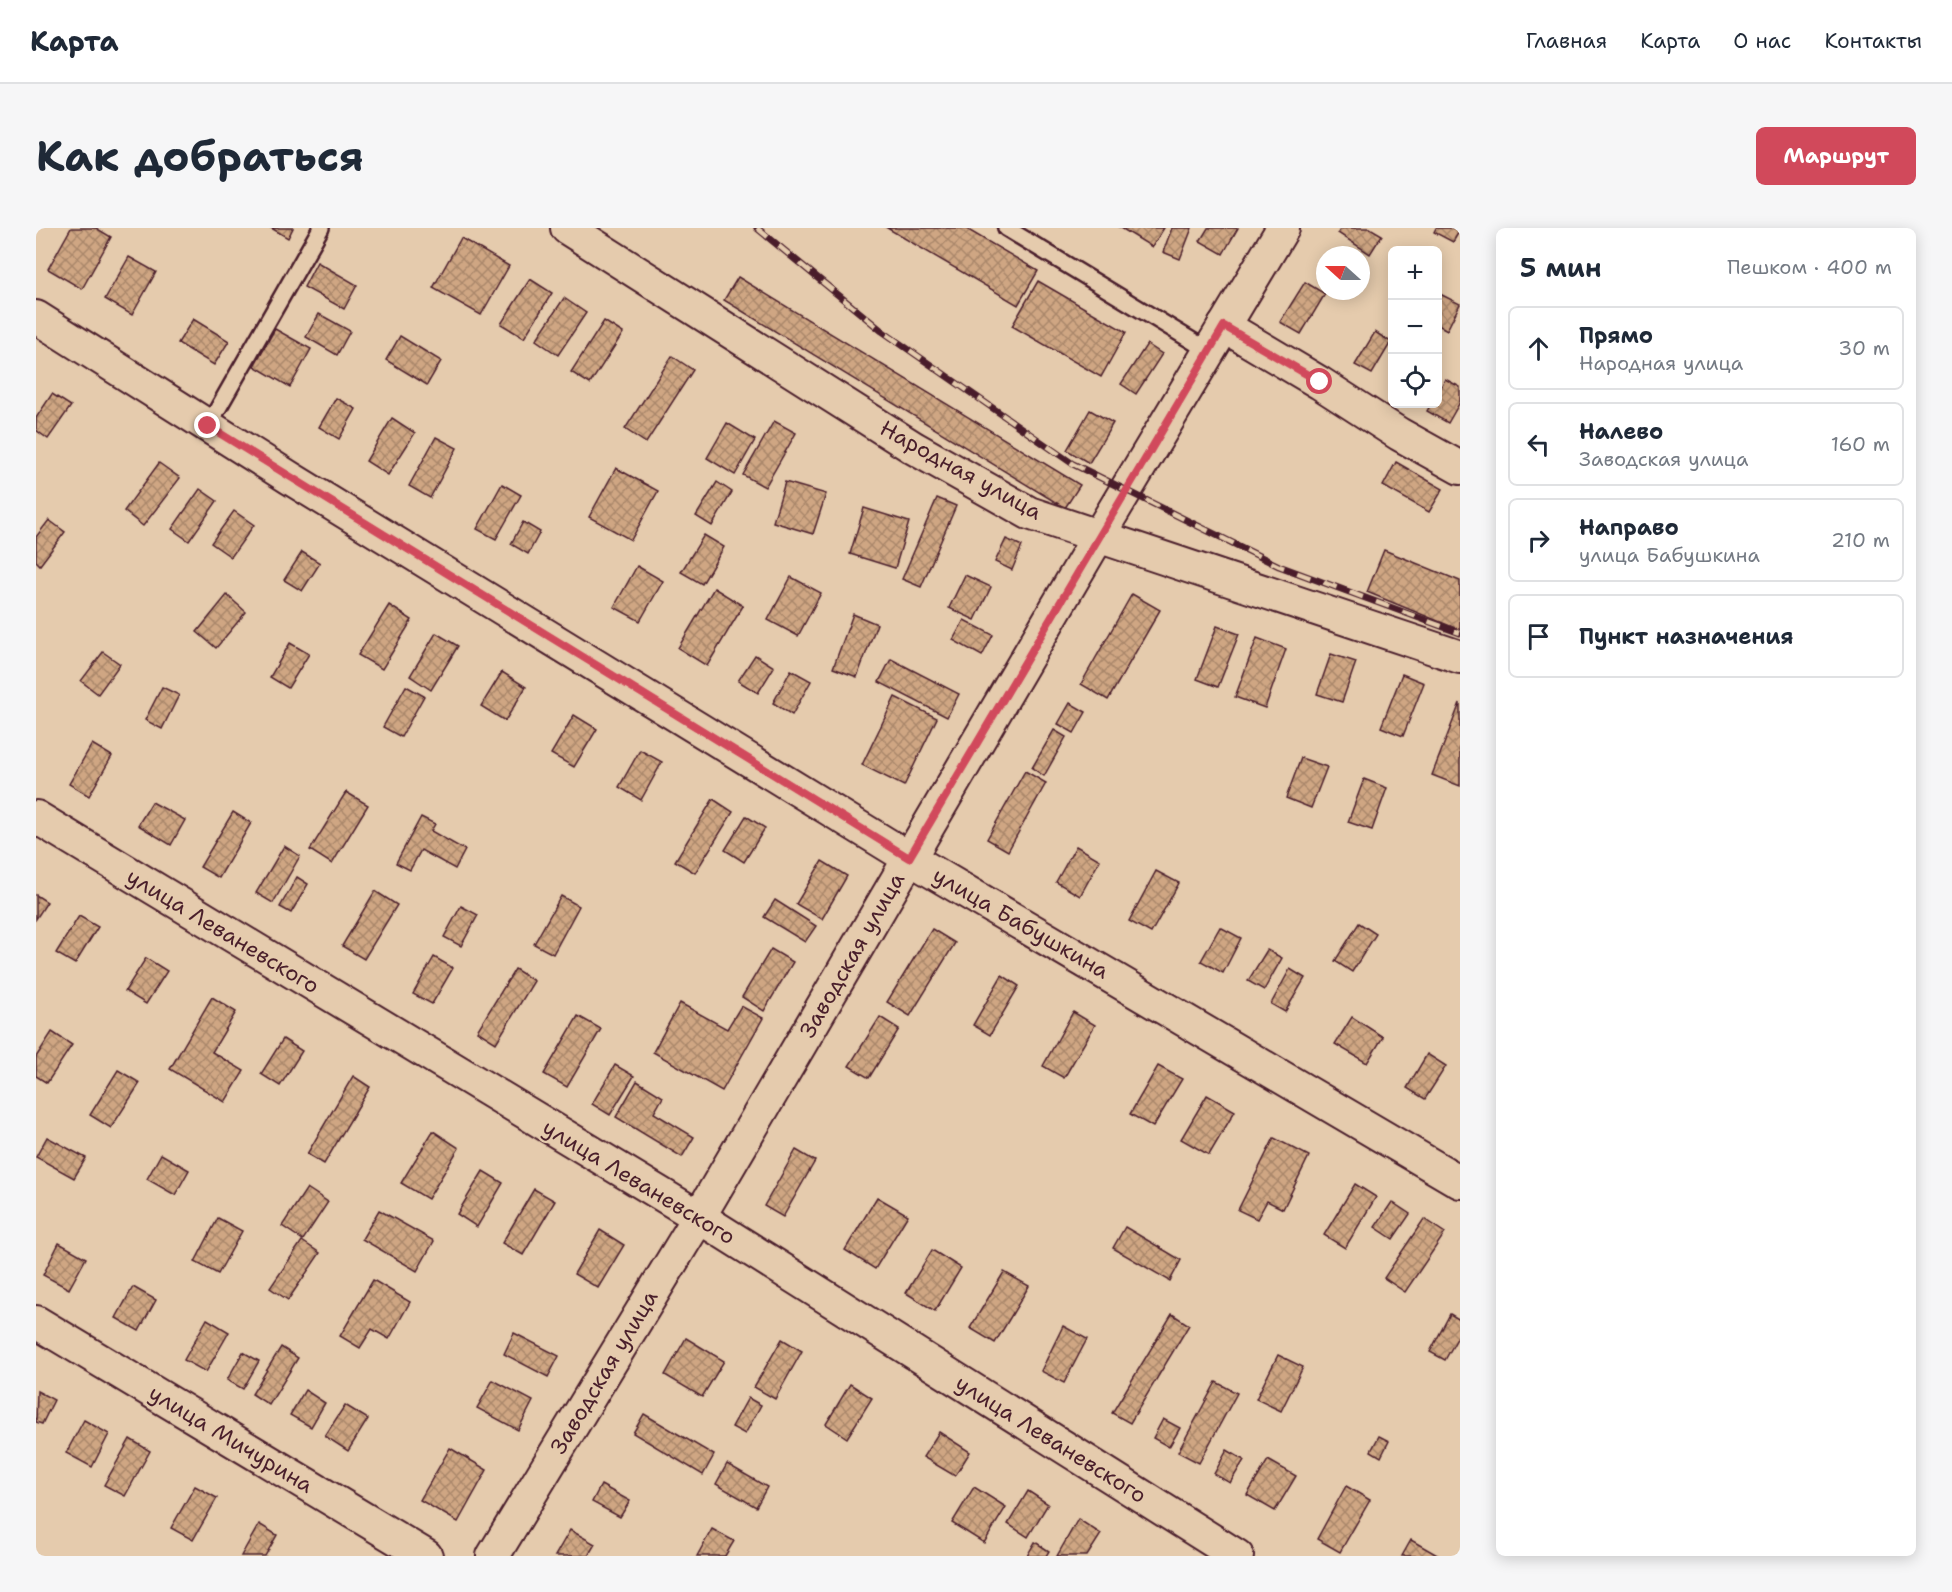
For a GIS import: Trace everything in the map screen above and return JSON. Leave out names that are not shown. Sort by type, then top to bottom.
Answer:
[{"type":"street","name":"Народная улица","points":[[567,228],[914,448],[1029,513],[1460,657]]},
{"type":"street","name":"Заводская улица","points":[[493,1556],[699,1217],[1099,535],[1283,228]]},
{"type":"street","name":"улица Бабушкина","points":[[36,317],[208,426],[909,858],[1460,1182]]},
{"type":"street","points":[[1217,339],[1320,382],[1399,434],[1460,468]]},
{"type":"street","name":"улица Леваневского","points":[[36,817],[699,1217],[1237,1556]]},
{"type":"street","name":"улица Мичурина","points":[[36,1322],[426,1556]]},
{"type":"lane","points":[[208,426],[321,228]]},
{"type":"lane","points":[[1006,228],[1217,339]]},
{"type":"building","points":[[71,228],[96,228],[111,237],[82,289],[48,269]]},
{"type":"building","points":[[271,228],[293,228],[288,238]]},
{"type":"building","points":[[887,228],[965,228],[1038,271],[1018,305]]},
{"type":"building","points":[[1121,228],[1164,228],[1152,247]]},
{"type":"building","points":[[1172,228],[1192,228],[1180,259],[1163,252]]},
{"type":"building","points":[[1208,228],[1238,228],[1223,254],[1200,241]]},
{"type":"building","points":[[1341,228],[1370,228],[1382,235],[1370,254],[1370,246],[1358,246],[1338,233]]},
{"type":"building","points":[[1436,228],[1460,228],[1460,230],[1453,242],[1434,232]]},
{"type":"building","points":[[461,238],[509,266],[481,315],[433,288]]},
{"type":"building","points":[[129,257],[156,272],[132,315],[105,299]]},
{"type":"building","points":[[317,262],[357,285],[344,309],[304,287]]},
{"type":"building","points":[[738,277],[1080,485],[1065,508],[724,300]]},
{"type":"building","points":[[530,279],[552,293],[524,338],[501,324]]},
{"type":"building","points":[[1038,281],[1126,332],[1101,377],[1012,326]]},
{"type":"building","points":[[1305,282],[1316,289],[1316,300],[1321,300],[1301,334],[1280,322]]},
{"type":"building","points":[[1442,295],[1460,304],[1447,330],[1442,327]]},
{"type":"building","points":[[564,298],[586,313],[558,355],[536,340]]},
{"type":"building","points":[[319,314],[350,331],[337,355],[306,337]]},
{"type":"building","points":[[193,319],[229,341],[214,365],[178,343]]},
{"type":"building","points":[[604,321],[623,333],[590,384],[571,372]]},
{"type":"building","points":[[275,329],[311,349],[290,387],[254,366]]},
{"type":"building","points":[[1375,332],[1388,340],[1388,347],[1372,374],[1355,365]]},
{"type":"building","points":[[400,336],[441,361],[427,385],[386,360]]},
{"type":"building","points":[[1147,344],[1162,354],[1136,394],[1121,384]]},
{"type":"building","points":[[672,356],[693,370],[646,443],[625,429]]},
{"type":"building","points":[[1445,379],[1460,387],[1460,402],[1448,423],[1427,411],[1429,408],[1442,408],[1442,385]]},
{"type":"building","points":[[52,394],[71,406],[48,439],[36,430],[36,418]]},
{"type":"building","points":[[336,398],[356,409],[339,439],[319,427]]},
{"type":"building","points":[[1090,410],[1113,423],[1089,463],[1067,450]]},
{"type":"building","points":[[392,418],[415,433],[388,475],[366,461]]},
{"type":"building","points":[[774,421],[796,433],[765,487],[743,475]]},
{"type":"building","points":[[727,423],[755,440],[735,475],[707,458]]},
{"type":"building","points":[[436,437],[457,448],[430,498],[409,486]]},
{"type":"building","points":[[1396,462],[1443,489],[1429,512],[1383,486]]},
{"type":"building","points":[[159,463],[180,478],[143,526],[124,511]]},
{"type":"building","points":[[616,468],[658,491],[631,540],[589,517]]},
{"type":"building","points":[[717,482],[732,492],[712,526],[696,516]]},
{"type":"building","points":[[785,482],[826,494],[813,534],[773,522]]},
{"type":"building","points":[[502,484],[521,495],[496,539],[477,529]]},
{"type":"building","points":[[200,489],[217,501],[189,541],[172,529]]},
{"type":"building","points":[[937,498],[956,506],[921,587],[902,579]]},
{"type":"building","points":[[864,508],[909,522],[895,568],[850,554]]},
{"type":"building","points":[[234,511],[254,525],[231,557],[211,543]]},
{"type":"building","points":[[49,520],[65,532],[40,565],[36,561],[36,537]]},
{"type":"building","points":[[523,522],[540,532],[528,554],[511,544]]},
{"type":"building","points":[[704,535],[724,547],[702,584],[681,572]]},
{"type":"building","points":[[1006,539],[1022,546],[1012,570],[995,562]]},
{"type":"building","points":[[1384,550],[1460,581],[1460,630],[1367,592]]},
{"type":"building","points":[[302,552],[320,563],[302,591],[284,580]]},
{"type":"building","points":[[637,566],[663,581],[640,621],[614,607]]},
{"type":"building","points":[[965,575],[991,587],[975,620],[949,608]]},
{"type":"building","points":[[791,577],[821,593],[798,636],[768,620]]},
{"type":"building","points":[[714,588],[743,606],[707,666],[678,648]]},
{"type":"building","points":[[1132,594],[1160,610],[1108,700],[1081,684]]},
{"type":"building","points":[[227,595],[246,612],[216,648],[197,632]]},
{"type":"building","points":[[389,605],[412,620],[382,669],[358,655]]},
{"type":"building","points":[[853,614],[877,624],[857,677],[833,668]]},
{"type":"building","points":[[964,620],[993,635],[982,656],[953,640]]},
{"type":"building","points":[[1217,626],[1239,634],[1218,687],[1197,679]]},
{"type":"building","points":[[436,633],[458,646],[431,690],[410,676]]},
{"type":"building","points":[[1257,638],[1286,649],[1265,708],[1235,697]]},
{"type":"building","points":[[290,643],[309,654],[288,688],[270,677]]},
{"type":"building","points":[[103,652],[120,664],[98,694],[81,681]]},
{"type":"building","points":[[1331,654],[1356,662],[1342,702],[1317,694]]},
{"type":"building","points":[[755,655],[774,667],[758,693],[738,681]]},
{"type":"building","points":[[891,659],[959,694],[947,717],[879,682]]},
{"type":"building","points":[[791,670],[811,681],[792,715],[773,703]]},
{"type":"building","points":[[502,672],[526,687],[505,721],[481,706]]},
{"type":"building","points":[[1402,674],[1424,683],[1403,736],[1381,727]]},
{"type":"building","points":[[406,686],[424,696],[401,737],[383,727]]},
{"type":"building","points":[[162,687],[179,695],[162,729],[145,720]]},
{"type":"building","points":[[895,697],[937,718],[904,786],[862,765]]},
{"type":"building","points":[[1070,703],[1086,712],[1074,733],[1058,724]]},
{"type":"building","points":[[1460,703],[1460,786],[1432,775]]},
{"type":"building","points":[[574,715],[597,729],[574,767],[551,754]]},
{"type":"building","points":[[1054,730],[1066,737],[1044,776],[1032,768]]},
{"type":"building","points":[[92,744],[112,756],[89,796],[69,784]]},
{"type":"building","points":[[640,750],[662,762],[641,800],[619,787]]},
{"type":"building","points":[[1301,758],[1327,767],[1311,808],[1286,798]]},
{"type":"building","points":[[1025,771],[1046,783],[1008,851],[987,839]]},
{"type":"building","points":[[1364,779],[1387,788],[1372,830],[1348,822]]},
{"type":"building","points":[[346,792],[368,805],[332,864],[310,850]]},
{"type":"building","points":[[713,799],[733,812],[695,873],[675,861]]},
{"type":"building","points":[[152,802],[185,820],[171,845],[138,825]]},
{"type":"building","points":[[233,812],[251,823],[219,878],[200,867]]},
{"type":"building","points":[[746,816],[765,828],[744,862],[725,850]]},
{"type":"building","points":[[421,817],[435,824],[431,831],[465,850],[455,869],[421,850],[410,870],[396,863]]},
{"type":"building","points":[[284,846],[300,856],[273,903],[256,893]]},
{"type":"building","points":[[1076,846],[1100,860],[1080,896],[1056,882]]},
{"type":"building","points":[[822,861],[847,876],[822,919],[796,904]]},
{"type":"building","points":[[1156,871],[1179,883],[1151,933],[1129,921]]},
{"type":"building","points":[[297,877],[308,884],[291,913],[280,907]]},
{"type":"building","points":[[375,891],[397,905],[364,959],[342,946]]},
{"type":"building","points":[[36,895],[47,902],[36,919]]},
{"type":"building","points":[[561,896],[579,906],[553,954],[534,944]]},
{"type":"building","points":[[775,900],[816,926],[805,942],[764,917]]},
{"type":"building","points":[[461,906],[478,915],[461,946],[444,937]]},
{"type":"building","points":[[79,916],[98,927],[75,964],[56,953]]},
{"type":"building","points":[[1359,923],[1376,934],[1352,972],[1335,961]]},
{"type":"building","points":[[1220,927],[1241,938],[1223,973],[1201,961]]},
{"type":"building","points":[[932,929],[955,943],[910,1016],[887,1002]]},
{"type":"building","points":[[771,949],[793,962],[764,1011],[742,997]]},
{"type":"building","points":[[1267,950],[1282,958],[1264,990],[1248,981]]},
{"type":"building","points":[[434,957],[453,968],[432,1004],[413,994]]},
{"type":"building","points":[[146,958],[167,971],[146,1004],[125,991]]},
{"type":"building","points":[[515,969],[534,981],[496,1043],[477,1031]]},
{"type":"building","points":[[1290,969],[1305,978],[1285,1012],[1271,1004]]},
{"type":"building","points":[[1002,975],[1019,986],[990,1035],[973,1025]]},
{"type":"building","points":[[212,997],[236,1012],[212,1052],[244,1071],[225,1102],[170,1069]]},
{"type":"building","points":[[680,1003],[727,1029],[741,1006],[763,1018],[722,1091],[653,1052]]},
{"type":"building","points":[[1073,1012],[1095,1025],[1064,1078],[1043,1066]]},
{"type":"building","points":[[578,1016],[601,1029],[567,1087],[544,1074]]},
{"type":"building","points":[[880,1017],[899,1029],[869,1078],[849,1066]]},
{"type":"building","points":[[1352,1017],[1383,1037],[1367,1063],[1335,1044]]},
{"type":"building","points":[[52,1032],[72,1045],[47,1083],[36,1076],[36,1057]]},
{"type":"building","points":[[283,1039],[302,1051],[280,1086],[261,1074]]},
{"type":"building","points":[[1427,1054],[1446,1066],[1425,1099],[1407,1088]]},
{"type":"building","points":[[615,1065],[634,1076],[610,1115],[592,1104]]},
{"type":"building","points":[[1158,1066],[1182,1079],[1153,1127],[1130,1114]]},
{"type":"building","points":[[118,1070],[140,1083],[111,1128],[90,1115]]},
{"type":"building","points":[[353,1076],[370,1087],[324,1164],[307,1154]]},
{"type":"building","points":[[637,1081],[663,1097],[654,1113],[694,1137],[682,1157],[616,1117]]},
{"type":"building","points":[[1207,1095],[1235,1111],[1209,1155],[1181,1139]]},
{"type":"building","points":[[433,1131],[459,1148],[428,1199],[401,1183]]},
{"type":"building","points":[[47,1137],[86,1158],[74,1178],[36,1157]]},
{"type":"building","points":[[1274,1138],[1309,1156],[1283,1209],[1267,1201],[1257,1219],[1238,1210]]},
{"type":"building","points":[[796,1150],[815,1161],[783,1217],[764,1206]]},
{"type":"building","points":[[161,1154],[189,1170],[175,1195],[147,1179]]},
{"type":"building","points":[[483,1171],[503,1183],[477,1227],[457,1214]]},
{"type":"building","points":[[1355,1184],[1376,1197],[1345,1248],[1324,1235]]},
{"type":"building","points":[[307,1188],[328,1202],[303,1240],[282,1226]]},
{"type":"building","points":[[534,1189],[555,1201],[523,1255],[502,1243]]},
{"type":"building","points":[[877,1197],[908,1215],[875,1269],[845,1250]]},
{"type":"building","points":[[1392,1202],[1410,1214],[1393,1239],[1375,1227]]},
{"type":"building","points":[[379,1210],[434,1241],[417,1271],[362,1239]]},
{"type":"building","points":[[218,1218],[242,1231],[218,1274],[195,1262]]},
{"type":"building","points":[[1424,1219],[1445,1233],[1405,1292],[1384,1278]]},
{"type":"building","points":[[1125,1227],[1181,1260],[1170,1281],[1113,1248]]},
{"type":"building","points":[[600,1230],[624,1245],[598,1288],[574,1274]]},
{"type":"building","points":[[302,1241],[320,1253],[288,1300],[270,1288]]},
{"type":"building","points":[[59,1243],[86,1258],[69,1289],[43,1275]]},
{"type":"building","points":[[932,1250],[961,1268],[935,1311],[906,1293]]},
{"type":"building","points":[[1004,1272],[1029,1286],[995,1343],[970,1328]]},
{"type":"building","points":[[373,1280],[410,1302],[389,1339],[372,1329],[360,1348],[340,1336]]},
{"type":"building","points":[[133,1287],[156,1300],[139,1331],[116,1318]]},
{"type":"building","points":[[1172,1314],[1189,1325],[1130,1423],[1112,1413]]},
{"type":"building","points":[[1450,1314],[1460,1320],[1460,1333],[1445,1360],[1430,1352]]},
{"type":"building","points":[[207,1319],[229,1332],[206,1372],[184,1360]]},
{"type":"building","points":[[1063,1326],[1087,1339],[1064,1383],[1041,1371]]},
{"type":"building","points":[[514,1333],[559,1356],[548,1377],[504,1354]]},
{"type":"building","points":[[686,1338],[724,1361],[702,1397],[665,1375]]},
{"type":"building","points":[[782,1339],[802,1351],[775,1399],[754,1387]]},
{"type":"building","points":[[281,1347],[298,1358],[269,1405],[252,1394]]},
{"type":"building","points":[[243,1352],[259,1361],[243,1389],[227,1380]]},
{"type":"building","points":[[1278,1355],[1303,1367],[1281,1411],[1256,1399]]},
{"type":"building","points":[[493,1380],[533,1401],[518,1430],[477,1408]]},
{"type":"building","points":[[1216,1382],[1237,1393],[1199,1463],[1178,1452]]},
{"type":"building","points":[[850,1384],[872,1398],[847,1438],[826,1424]]},
{"type":"building","points":[[305,1390],[325,1403],[311,1427],[290,1415]]},
{"type":"building","points":[[37,1391],[54,1400],[42,1424],[36,1422]]},
{"type":"building","points":[[748,1398],[761,1405],[745,1434],[732,1427]]},
{"type":"building","points":[[345,1405],[368,1419],[348,1451],[325,1436]]},
{"type":"building","points":[[644,1414],[714,1455],[703,1475],[633,1433]]},
{"type":"building","points":[[1163,1419],[1180,1428],[1169,1447],[1153,1438]]},
{"type":"building","points":[[84,1420],[109,1434],[92,1467],[66,1453]]},
{"type":"building","points":[[939,1432],[970,1452],[955,1476],[923,1457]]},
{"type":"building","points":[[1379,1436],[1389,1441],[1381,1457],[1371,1451]]},
{"type":"building","points":[[130,1439],[150,1451],[125,1496],[104,1485]]},
{"type":"building","points":[[450,1448],[487,1470],[458,1522],[420,1500]]},
{"type":"building","points":[[1227,1450],[1244,1460],[1230,1483],[1214,1474]]},
{"type":"building","points":[[1268,1460],[1296,1476],[1275,1511],[1247,1495]]},
{"type":"building","points":[[727,1464],[767,1487],[756,1507],[716,1484]]},
{"type":"building","points":[[601,1485],[630,1501],[620,1517],[592,1502]]},
{"type":"building","points":[[195,1486],[217,1498],[193,1540],[171,1528]]},
{"type":"building","points":[[1346,1486],[1370,1500],[1340,1552],[1317,1539]]},
{"type":"building","points":[[974,1487],[1006,1507],[984,1543],[952,1523]]},
{"type":"building","points":[[1028,1491],[1048,1504],[1028,1537],[1008,1524]]},
{"type":"building","points":[[1078,1519],[1101,1534],[1087,1556],[1057,1556]]},
{"type":"building","points":[[259,1524],[277,1535],[265,1556],[241,1556]]},
{"type":"building","points":[[712,1529],[734,1541],[725,1556],[697,1556]]},
{"type":"building","points":[[570,1530],[595,1544],[588,1556],[555,1556]]},
{"type":"building","points":[[1411,1540],[1439,1556],[1402,1556]]},
{"type":"building","points":[[1035,1542],[1049,1551],[1046,1556],[1027,1556]]},
{"type":"railway","points":[[757,228],[882,331],[1073,464],[1279,566],[1460,633]]},
{"type":"route","points":[[208,426],[909,858],[1224,326],[1320,382]]}]
